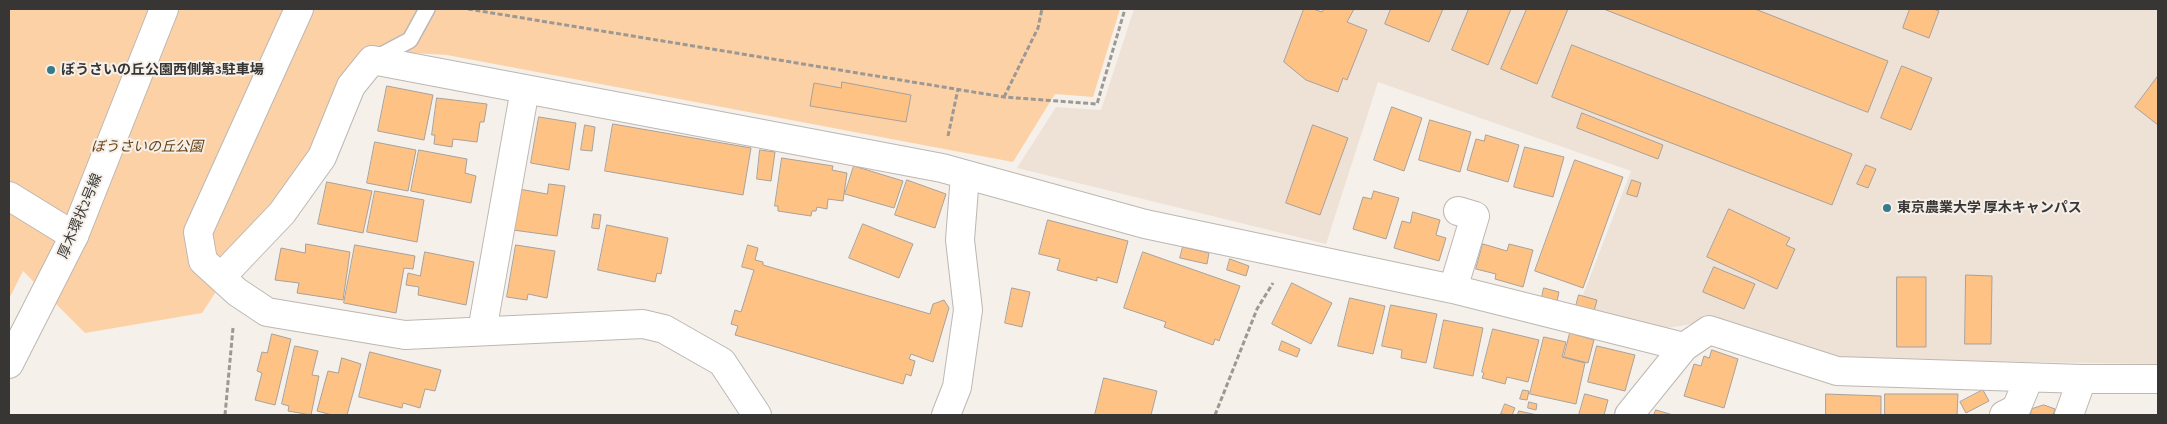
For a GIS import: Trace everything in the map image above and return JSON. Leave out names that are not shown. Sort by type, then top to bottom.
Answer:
[{"type":"street","name":"厚木環状2号線","points":[[9,364],[74,236],[164,9]]},
{"type":"street","points":[[299,9],[198,232],[203,260],[229,285],[267,312],[405,335],[643,324],[664,329],[722,362],[757,415]]},
{"type":"street","points":[[229,285],[322,158],[351,86],[372,60],[953,172],[1145,224],[1453,290],[1684,347]]},
{"type":"street","points":[[482,331],[525,89]]},
{"type":"street","points":[[946,415],[957,386],[968,310],[953,172]]},
{"type":"street","points":[[9,196],[74,236]]},
{"type":"street","points":[[1453,290],[1476,216]]},
{"type":"street","points":[[1629,415],[1684,347],[1709,330],[1837,371],[2029,378],[2158,379]]},
{"type":"street","points":[[2004,415],[2016,410],[2029,378]]},
{"type":"street","points":[[2069,415],[2082,379]]},
{"type":"lane","points":[[372,60],[410,40],[427,9]]},
{"type":"path","points":[[468,9],[1004,96],[1097,104],[1125,9]]},
{"type":"path","points":[[1004,96],[1038,28],[1042,9]]},
{"type":"path","points":[[953,172],[958,89]]},
{"type":"path","points":[[1216,415],[1257,309],[1290,254]]},
{"type":"path","points":[[224,415],[229,285]]},
{"type":"shaded area","name":"東京農業大学 厚木キャンパス","points":[[1134,9],[2158,9],[2158,364],[1835,359],[1717,320],[1661,329],[1579,305],[1631,171],[1378,82],[1326,244],[1017,168],[1056,107],[1101,110]]},
{"type":"green space","name":"ぼうさいの丘公園","points":[[9,9],[1120,9],[1093,97],[1055,94],[1013,162],[447,55],[378,51],[316,150],[248,243],[202,313],[85,333],[23,271],[9,299]]},
{"type":"building","points":[[1304,9],[1322,12],[1324,9],[1354,9],[1347,22],[1367,30],[1347,80],[1343,78],[1338,92],[1306,80],[1284,62]]},
{"type":"building","points":[[1391,9],[1443,9],[1429,42],[1385,24]]},
{"type":"building","points":[[1469,9],[1511,9],[1488,65],[1452,50]]},
{"type":"building","points":[[1527,9],[1568,9],[1537,84],[1501,69]]},
{"type":"building","points":[[1604,9],[1755,9],[1888,61],[1868,112]]},
{"type":"building","points":[[1910,9],[1933,9],[1939,11],[1929,38],[1903,28]]},
{"type":"building","points":[[1572,45],[1852,154],[1832,205],[1552,97]]},
{"type":"building","points":[[1902,66],[1932,78],[1911,130],[1881,118]]},
{"type":"building","points":[[2158,76],[2158,125],[2135,107]]},
{"type":"building","points":[[842,82],[911,95],[906,122],[810,106],[814,83],[841,88]]},
{"type":"building","points":[[387,86],[433,95],[424,140],[378,131]]},
{"type":"building","points":[[437,98],[487,104],[484,122],[480,122],[477,142],[453,139],[452,147],[434,144],[435,135],[432,135]]},
{"type":"building","points":[[1392,107],[1422,118],[1404,171],[1374,160]]},
{"type":"building","points":[[1582,113],[1663,145],[1658,159],[1577,128]]},
{"type":"building","points":[[539,117],[576,123],[569,170],[531,163]]},
{"type":"building","points":[[1430,120],[1471,132],[1460,172],[1419,160]]},
{"type":"building","points":[[613,124],[751,148],[743,195],[605,171]]},
{"type":"building","points":[[585,125],[595,127],[592,151],[581,150]]},
{"type":"building","points":[[1313,125],[1348,138],[1320,215],[1286,203]]},
{"type":"building","points":[[1486,135],[1519,145],[1508,182],[1467,170],[1476,139],[1484,141]]},
{"type":"building","points":[[375,142],[416,150],[408,191],[367,183]]},
{"type":"building","points":[[1525,147],[1564,157],[1553,197],[1514,187]]},
{"type":"building","points":[[419,150],[467,159],[465,173],[476,176],[471,203],[411,191]]},
{"type":"building","points":[[760,150],[775,152],[771,181],[757,179]]},
{"type":"building","points":[[782,158],[833,166],[832,170],[847,173],[843,201],[828,199],[827,209],[817,207],[816,211],[812,211],[811,216],[778,211],[778,206],[775,206]]},
{"type":"building","points":[[1575,160],[1623,177],[1583,288],[1535,271]]},
{"type":"building","points":[[1866,165],[1876,169],[1868,188],[1857,184]]},
{"type":"building","points":[[854,166],[903,181],[894,208],[845,194]]},
{"type":"building","points":[[907,180],[946,194],[935,228],[895,215]]},
{"type":"building","points":[[1632,180],[1641,183],[1637,197],[1627,194]]},
{"type":"building","points":[[327,182],[372,191],[363,233],[318,224]]},
{"type":"building","points":[[549,184],[565,186],[557,236],[513,230],[519,189],[547,194]]},
{"type":"building","points":[[375,191],[424,200],[417,242],[367,232]]},
{"type":"building","points":[[1374,191],[1399,198],[1386,239],[1353,229],[1363,197],[1371,199]]},
{"type":"building","points":[[1729,209],[1790,238],[1786,245],[1795,249],[1777,289],[1707,257]]},
{"type":"building","points":[[1413,212],[1440,220],[1436,235],[1446,238],[1439,261],[1394,248],[1402,221],[1410,223]]},
{"type":"building","points":[[594,214],[601,215],[599,229],[592,228]]},
{"type":"building","points":[[1048,220],[1128,241],[1117,283],[1097,277],[1097,281],[1057,270],[1060,259],[1039,254]]},
{"type":"building","points":[[863,224],[913,244],[899,278],[849,258]]},
{"type":"building","points":[[607,225],[668,238],[661,274],[657,273],[655,282],[598,270]]},
{"type":"building","points":[[306,244],[350,252],[343,300],[297,293],[299,283],[275,280],[281,248],[305,253]]},
{"type":"building","points":[[1483,244],[1507,251],[1509,244],[1533,250],[1523,287],[1495,279],[1496,274],[1476,269]]},
{"type":"building","points":[[355,245],[415,256],[413,269],[404,268],[396,313],[344,303]]},
{"type":"building","points":[[516,245],[555,251],[547,298],[528,294],[527,300],[507,297]]},
{"type":"building","points":[[748,245],[758,248],[755,260],[763,262],[763,265],[930,314],[933,304],[944,300],[949,308],[933,362],[911,354],[909,359],[915,361],[911,376],[906,374],[903,384],[735,335],[738,326],[731,324],[735,310],[741,312],[754,270],[742,267]]},
{"type":"building","points":[[1183,247],[1209,253],[1207,264],[1180,258]]},
{"type":"building","points":[[425,252],[474,262],[466,305],[418,295],[419,287],[406,285],[408,273],[420,276]]},
{"type":"building","points":[[1143,252],[1240,286],[1219,341],[1215,339],[1213,345],[1164,327],[1166,322],[1124,308]]},
{"type":"building","points":[[1230,259],[1249,266],[1246,276],[1227,270]]},
{"type":"building","points":[[1714,267],[1755,284],[1744,309],[1703,292]]},
{"type":"building","points":[[1966,275],[1992,276],[1991,344],[1965,344]]},
{"type":"building","points":[[1897,277],[1926,277],[1926,347],[1897,347]]},
{"type":"building","points":[[1292,283],[1332,303],[1311,344],[1272,324]]},
{"type":"building","points":[[1012,288],[1030,292],[1022,327],[1005,323]]},
{"type":"building","points":[[1544,288],[1559,292],[1557,301],[1542,297]]},
{"type":"building","points":[[1579,295],[1597,300],[1594,311],[1576,306]]},
{"type":"building","points":[[1350,298],[1385,306],[1373,354],[1338,346]]},
{"type":"building","points":[[1391,305],[1437,314],[1426,363],[1401,358],[1402,350],[1382,346]]},
{"type":"building","points":[[1444,320],[1483,328],[1473,376],[1434,368]]},
{"type":"building","points":[[1493,329],[1539,340],[1528,382],[1507,377],[1505,384],[1482,378]]},
{"type":"building","points":[[1570,333],[1594,340],[1588,363],[1564,357]]},
{"type":"building","points":[[272,334],[291,339],[275,405],[255,400],[262,373],[257,371],[262,352],[267,353]]},
{"type":"building","points":[[1544,337],[1566,342],[1562,357],[1585,363],[1576,404],[1530,394]]},
{"type":"building","points":[[1282,341],[1300,349],[1297,357],[1279,350]]},
{"type":"building","points":[[295,346],[318,351],[312,375],[319,376],[311,415],[288,411],[289,406],[282,404]]},
{"type":"building","points":[[1597,346],[1635,355],[1625,391],[1588,382]]},
{"type":"building","points":[[1712,350],[1738,359],[1724,408],[1684,396],[1694,364],[1701,366],[1704,356],[1709,358]]},
{"type":"building","points":[[370,352],[441,370],[435,391],[425,389],[420,408],[403,403],[402,408],[359,397]]},
{"type":"building","points":[[342,358],[361,364],[347,415],[332,415],[317,411],[328,371],[338,373]]},
{"type":"building","points":[[1104,378],[1157,391],[1151,415],[1095,415]]},
{"type":"building","points":[[1523,390],[1529,391],[1527,400],[1520,399]]},
{"type":"building","points":[[1983,390],[1989,401],[1966,413],[1960,402]]},
{"type":"building","points":[[1585,394],[1608,400],[1604,415],[1579,415]]},
{"type":"building","points":[[1826,394],[1881,396],[1881,415],[1826,415]]},
{"type":"building","points":[[1885,394],[1958,394],[1957,415],[1885,415]]},
{"type":"building","points":[[1529,402],[1537,404],[1536,410],[1528,408]]},
{"type":"building","points":[[1505,404],[1515,408],[1512,415],[1501,414]]},
{"type":"building","points":[[2044,405],[2055,409],[2053,415],[2030,415],[2032,409]]},
{"type":"building","points":[[1656,410],[1673,415],[1654,415]]},
{"type":"building","points":[[1519,411],[1537,415],[1518,415]]},
{"type":"place","name":"ぼうさいの丘公園西側第3駐車場","points":[[51,70]]},
{"type":"place","name":"東京農業大学 厚木キャンパス","points":[[1887,208]]}]
